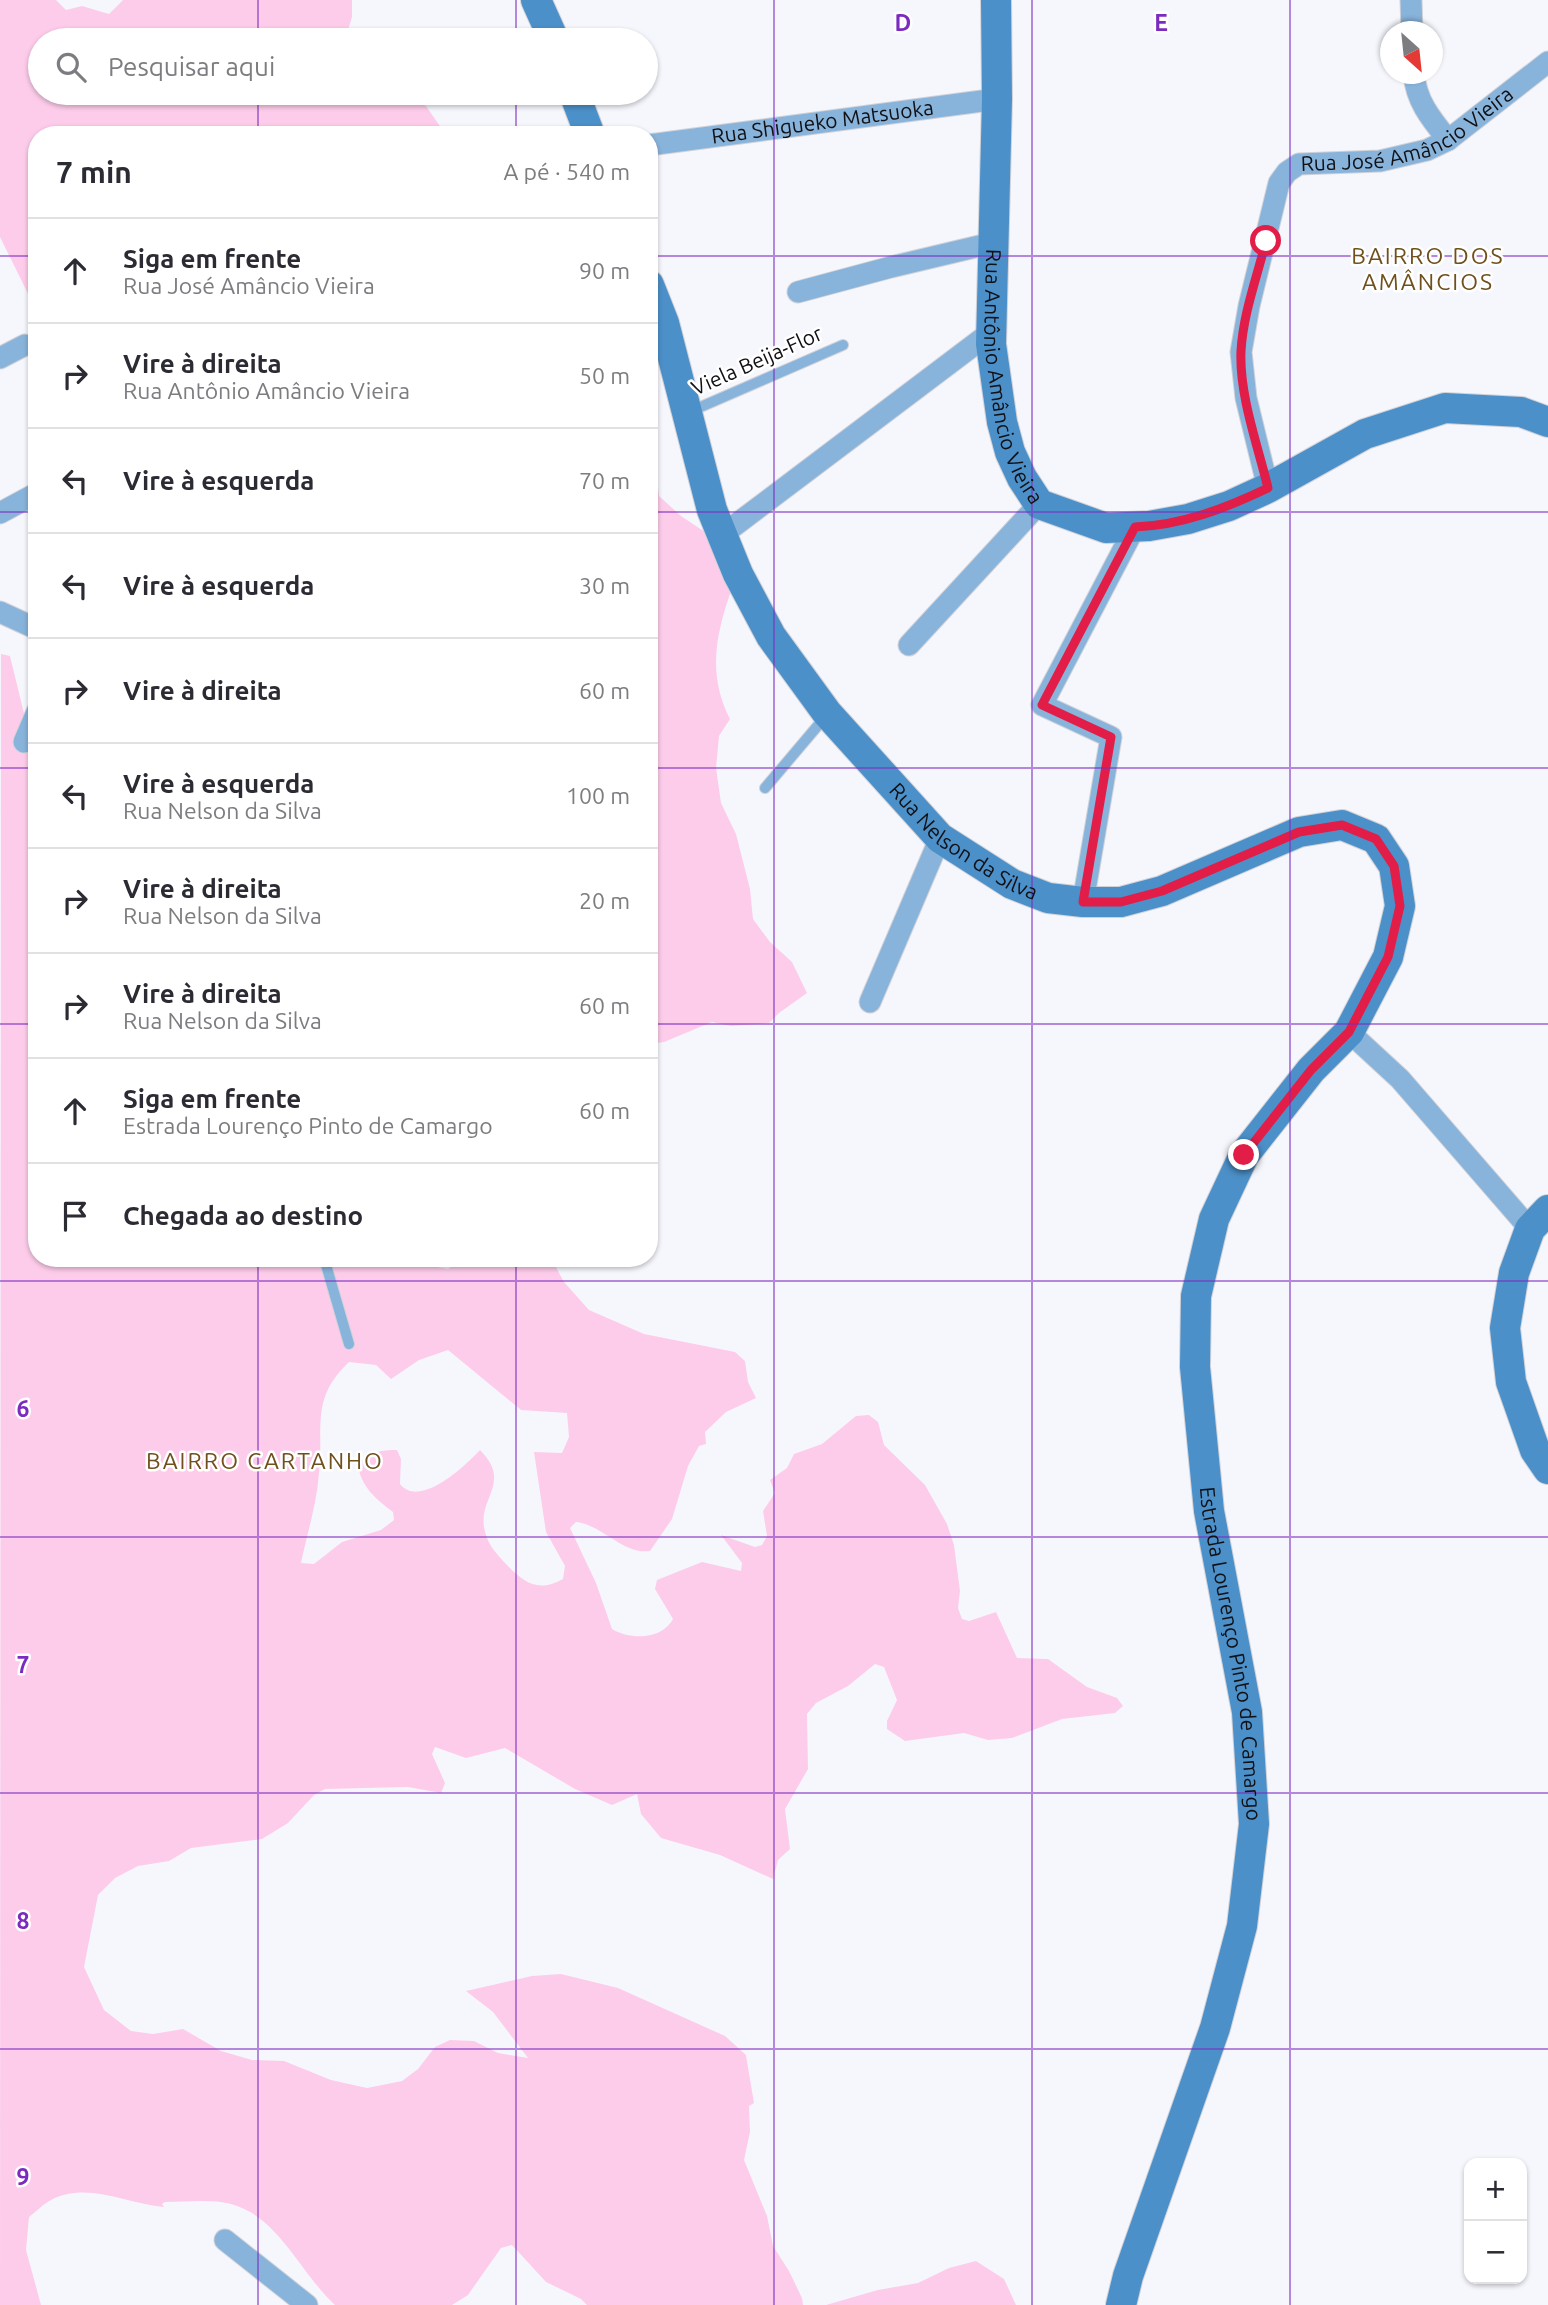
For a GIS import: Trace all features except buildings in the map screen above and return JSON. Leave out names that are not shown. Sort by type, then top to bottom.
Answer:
[{"type":"street","points":[[536,0],[549,28]]},
{"type":"street","name":"Rua Antônio Amâncio Vieira","points":[[996,0],[997,99],[991,332],[1002,422],[1010,452],[1022,478],[1039,504],[1105,528],[1135,527],[1188,519],[1229,506],[1268,488],[1365,434],[1445,408],[1521,412],[1548,422]]},
{"type":"street","points":[[1411,0],[1412,21]]},
{"type":"street","name":"Rua José Amâncio Vieira","points":[[1268,488],[1246,398],[1241,352],[1249,306],[1279,183],[1287,172],[1299,164],[1380,161],[1427,150],[1448,140],[1548,62]]},
{"type":"street","points":[[1415,84],[1424,109],[1448,140]]},
{"type":"street","name":"Rua Shigueko Matsuoka","points":[[658,144],[997,99]]},
{"type":"street","points":[[579,105],[587,126]]},
{"type":"street","points":[[798,292],[992,243]]},
{"type":"street","points":[[722,535],[991,332]]},
{"type":"street","name":"Rua Nelson da Silva","points":[[658,337],[686,414],[712,510],[738,574],[771,636],[827,713],[940,838],[1012,884],[1048,898],[1083,902],[1121,902],[1162,891],[1299,832],[1342,825],[1376,839],[1394,866],[1400,906],[1388,957],[1349,1032]]},
{"type":"street","points":[[0,358],[24,345]]},
{"type":"street","points":[[0,513],[28,498]]},
{"type":"street","points":[[909,645],[1039,504]]},
{"type":"street","points":[[1083,902],[1111,737],[1042,705],[1135,527]]},
{"type":"street","points":[[0,612],[28,625]]},
{"type":"street","points":[[24,742],[28,733]]},
{"type":"street","points":[[870,1002],[940,838]]},
{"type":"street","points":[[1349,1032],[1400,1079],[1469,1160],[1539,1219],[1514,1273],[1505,1328],[1511,1382],[1535,1450],[1548,1469]]},
{"type":"street","name":"Estrada Lourenço Pinto de Camargo","points":[[1121,2305],[1128,2276],[1215,2028],[1242,1926],[1254,1824],[1247,1712],[1209,1511],[1195,1367],[1196,1296],[1214,1219],[1244,1155],[1311,1070],[1349,1032]]},
{"type":"street","points":[[225,2240],[307,2305]]},
{"type":"lane","name":"Viela Beija-Flor","points":[[686,414],[844,345]]},
{"type":"lane","points":[[765,788],[827,713]]},
{"type":"lane","points":[[327,1267],[349,1344]]},
{"type":"shaded area","points":[[0,0],[56,0],[66,10],[82,6],[109,14],[123,0],[352,0],[349,28],[28,28],[28,105],[424,105],[440,126],[28,126],[28,294],[0,237]]},
{"type":"shaded area","points":[[658,486],[659,496],[681,516],[708,534],[733,585],[722,619],[716,652],[718,685],[730,719],[719,736],[716,768],[721,803],[736,834],[750,889],[753,919],[770,942],[792,962],[807,993],[769,1023],[731,1026],[712,1022],[658,1043]]},
{"type":"shaded area","points":[[1,654],[10,656],[28,730],[28,1267],[556,1267],[564,1282],[589,1310],[644,1334],[735,1352],[745,1361],[748,1382],[756,1398],[726,1412],[705,1432],[706,1444],[699,1446],[688,1466],[672,1519],[650,1551],[631,1549],[586,1524],[576,1522],[570,1528],[596,1583],[612,1629],[628,1635],[645,1636],[668,1626],[673,1619],[655,1589],[657,1580],[702,1562],[741,1571],[742,1563],[721,1535],[755,1547],[762,1545],[767,1536],[763,1511],[775,1493],[770,1480],[787,1468],[794,1454],[822,1444],[856,1416],[869,1415],[878,1422],[884,1445],[925,1485],[947,1524],[954,1545],[960,1591],[958,1608],[962,1619],[969,1621],[996,1612],[1017,1658],[1048,1659],[1087,1687],[1117,1698],[1123,1706],[1115,1713],[1062,1719],[1012,1738],[988,1740],[964,1733],[905,1741],[887,1729],[887,1721],[897,1700],[884,1667],[875,1664],[848,1686],[816,1703],[807,1714],[808,1769],[785,1809],[790,1849],[778,1860],[773,1879],[720,1855],[661,1838],[641,1814],[637,1794],[612,1805],[575,1789],[505,1748],[466,1758],[435,1747],[432,1754],[445,1783],[441,1793],[408,1787],[325,1789],[314,1795],[288,1823],[262,1839],[191,1848],[169,1861],[138,1866],[115,1878],[98,1895],[84,1967],[104,2010],[131,2031],[153,2034],[183,2029],[221,2051],[252,2060],[284,2061],[331,2080],[367,2088],[402,2081],[418,2069],[435,2047],[450,2040],[474,2041],[498,2053],[528,2058],[493,2012],[466,1991],[532,1976],[561,1974],[618,1988],[725,2036],[746,2055],[754,2103],[749,2106],[750,2132],[744,2160],[767,2216],[773,2246],[789,2271],[803,2305],[587,2305],[581,2299],[546,2282],[512,2245],[501,2248],[468,2295],[452,2305],[335,2305],[276,2233],[248,2211],[231,2204],[215,2202],[165,2202],[162,2204],[164,2207],[107,2195],[79,2193],[51,2200],[29,2217],[26,2250],[41,2305],[0,2305]],"holes":[[[448,1350],[521,1410],[567,1413],[569,1437],[562,1453],[534,1452],[546,1532],[565,1566],[563,1579],[546,1585],[525,1581],[492,1547],[485,1533],[484,1516],[494,1481],[493,1471],[480,1450],[442,1482],[419,1491],[409,1490],[400,1484],[401,1459],[397,1450],[381,1451],[366,1457],[358,1465],[362,1480],[375,1497],[393,1512],[394,1520],[381,1530],[342,1542],[314,1564],[301,1563],[318,1484],[324,1401],[337,1375],[349,1362],[376,1365],[391,1379],[419,1360]]]},
{"type":"shaded area","points":[[976,2261],[1004,2279],[1016,2305],[826,2305],[878,2290],[918,2283],[949,2268]]},
{"type":"district","name":"BAIRRO DOS AMÂNCIOS","points":[[1428,269]]},
{"type":"district","name":"BAIRRO CARTANHO","points":[[265,1461]]},
{"type":"route","points":[[1244,1155],[1311,1070],[1349,1032],[1388,957],[1400,906],[1394,866],[1376,839],[1342,825],[1299,832],[1162,891],[1121,902],[1083,902],[1111,737],[1042,705],[1135,527],[1188,519],[1229,506],[1268,488],[1246,398],[1241,352],[1249,306],[1266,241]]}]
